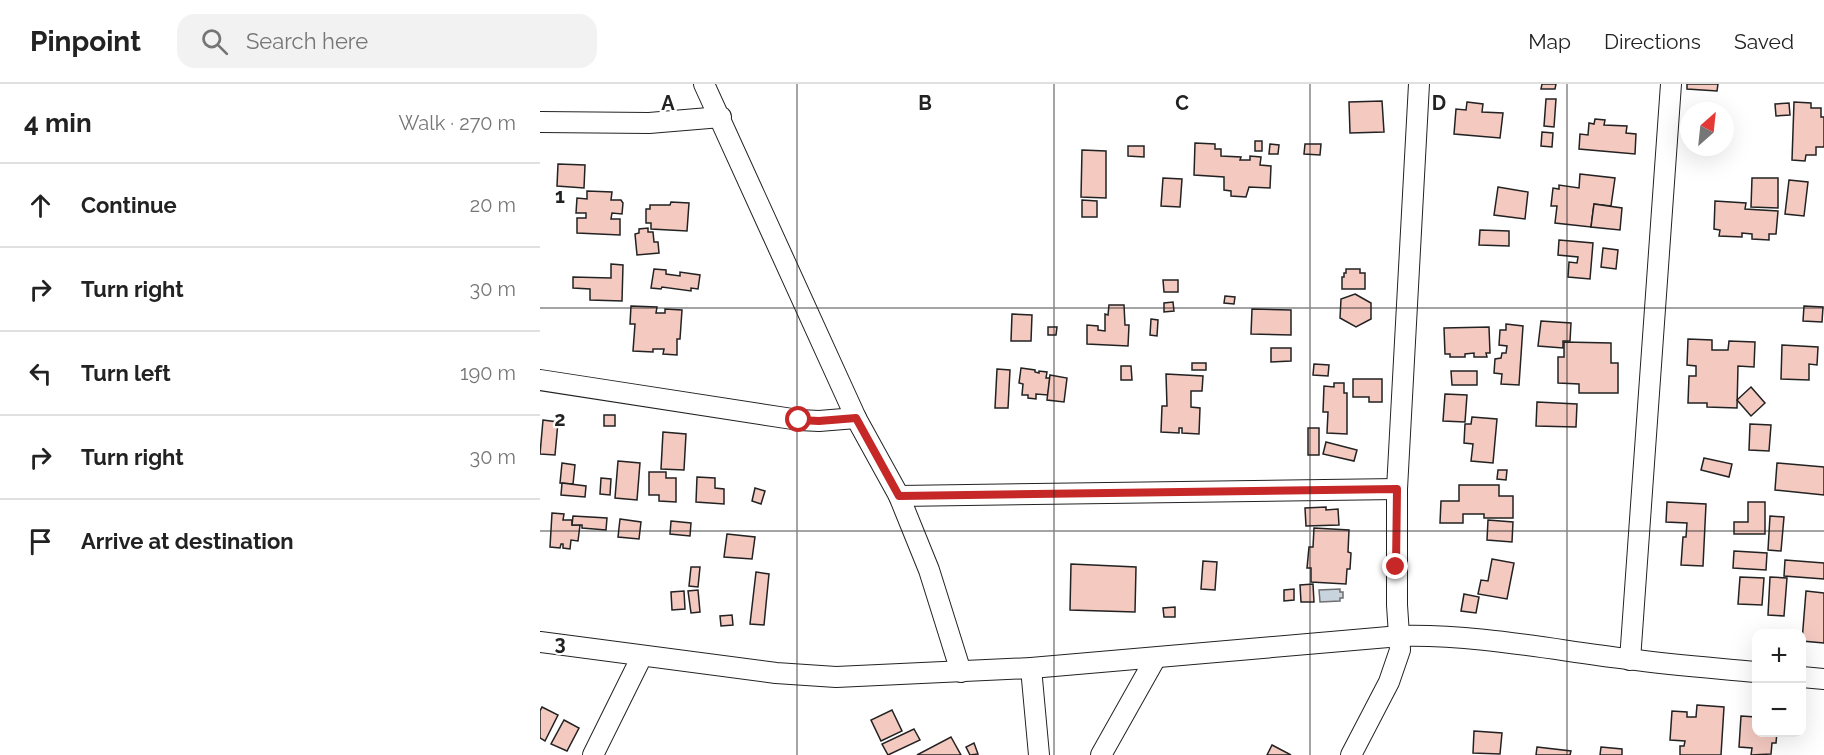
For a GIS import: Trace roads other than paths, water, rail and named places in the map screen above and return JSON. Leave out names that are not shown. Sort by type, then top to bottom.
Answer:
[{"type":"street","points":[[704,84],[721,117],[856,418],[899,496],[929,570],[962,672]]},
{"type":"street","points":[[1351,755],[1394,670],[1399,654],[1397,489],[1419,84]]},
{"type":"street","points":[[1630,660],[1671,84]]},
{"type":"street","points":[[540,122],[649,123],[721,117]]},
{"type":"street","points":[[540,380],[799,420],[856,418]]},
{"type":"street","points":[[899,496],[1397,489]]},
{"type":"street","points":[[540,642],[806,676],[1031,668],[1400,636],[1443,636],[1538,646],[1630,660],[1752,672]]},
{"type":"street","points":[[593,755],[642,656]]},
{"type":"street","points":[[1101,755],[1155,659]]},
{"type":"street","points":[[1031,668],[1039,755]]},
{"type":"street","points":[[1806,677],[1824,679]]}]
